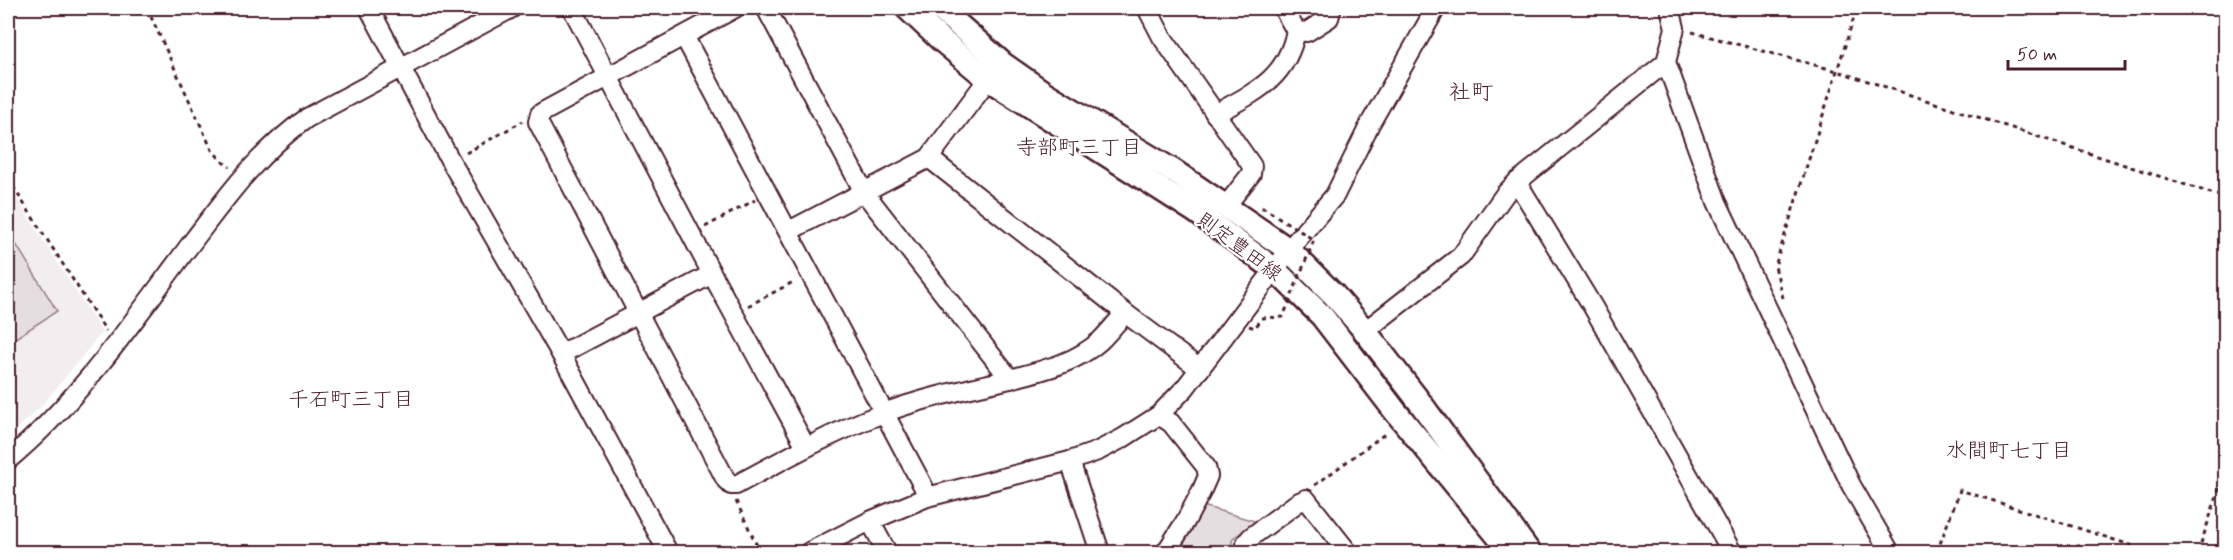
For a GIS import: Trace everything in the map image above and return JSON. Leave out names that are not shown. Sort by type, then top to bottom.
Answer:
[{"type":"main road","name":"則定豊田線","points":[[907,8],[988,79],[1195,211],[1274,269],[1322,316],[1395,411],[1510,552]]},
{"type":"main road","name":"則定豊田線","points":[[939,8],[1003,64],[1043,92],[1226,206],[1289,250],[1334,295],[1365,331],[1529,552]]},
{"type":"street","points":[[369,8],[450,160],[561,354],[668,552]]},
{"type":"street","points":[[8,460],[34,438],[71,400],[243,176],[285,134],[307,118],[512,8]]},
{"type":"street","points":[[572,8],[806,447]]},
{"type":"street","points":[[735,8],[543,112],[539,117],[540,128],[726,480],[731,485],[736,485],[806,447],[884,413],[942,395],[1067,363],[1101,340],[1125,313]]},
{"type":"street","points":[[766,8],[864,192],[1010,378]]},
{"type":"street","points":[[1147,8],[1162,37],[1252,166],[1251,174],[1226,206]]},
{"type":"street","points":[[1215,114],[1260,89],[1273,79],[1285,62],[1296,31],[1283,8]]},
{"type":"street","points":[[1296,31],[1307,32],[1329,18],[1330,8]]},
{"type":"street","points":[[809,552],[870,521],[927,497],[978,482],[1070,461],[1108,447],[1159,415],[1185,388],[1274,269],[1335,195],[1371,122],[1436,8]]},
{"type":"street","points":[[1670,8],[1675,28],[1666,62],[1722,213],[1851,485],[1890,552]]},
{"type":"street","points":[[684,36],[767,194],[789,231],[927,497]]},
{"type":"street","points":[[1365,331],[1461,256],[1516,182],[1666,62]]},
{"type":"street","points":[[789,231],[929,158],[988,79]]},
{"type":"street","points":[[929,158],[1125,313],[1200,369]]},
{"type":"street","points":[[1516,182],[1593,307],[1732,552]]},
{"type":"street","points":[[561,354],[712,274]]},
{"type":"street","points":[[1159,415],[1171,423],[1206,467],[1208,476],[1185,522],[1166,552]]},
{"type":"street","points":[[1070,461],[1097,552]]},
{"type":"street","points":[[1246,552],[1246,543],[1251,537],[1297,503],[1306,499],[1348,552]]},
{"type":"street","points":[[870,521],[887,552]]},
{"type":"path","points":[[147,8],[212,150],[223,162],[243,176]]},
{"type":"path","points":[[1776,266],[1857,8]]},
{"type":"path","points":[[1675,28],[1837,71],[2226,198]]},
{"type":"path","points":[[460,156],[528,118],[539,117]]},
{"type":"path","points":[[8,179],[114,345]]},
{"type":"path","points":[[693,234],[767,194]]},
{"type":"path","points":[[1249,326],[1255,328],[1262,318],[1283,317],[1314,240],[1264,208],[1259,208]]},
{"type":"path","points":[[735,313],[810,273]]},
{"type":"path","points":[[1306,499],[1310,489],[1386,433]]},
{"type":"path","points":[[2198,552],[2226,469]]},
{"type":"path","points":[[731,485],[760,552]]},
{"type":"path","points":[[1937,552],[1960,490],[2152,552]]},
{"type":"shaded area","points":[[8,185],[102,332],[39,409],[8,436]]},
{"type":"shaded area","points":[[8,231],[57,311],[8,343]]},
{"type":"shaded area","points":[[1203,506],[1258,522],[1233,538],[1231,546],[1234,552],[1173,552]]},
{"type":"district","name":"社町","points":[[1471,91]]},
{"type":"district","name":"寺部町三丁目","points":[[1079,147]]},
{"type":"district","name":"千石町三丁目","points":[[351,399]]},
{"type":"district","name":"水間町七丁目","points":[[2009,450]]}]
